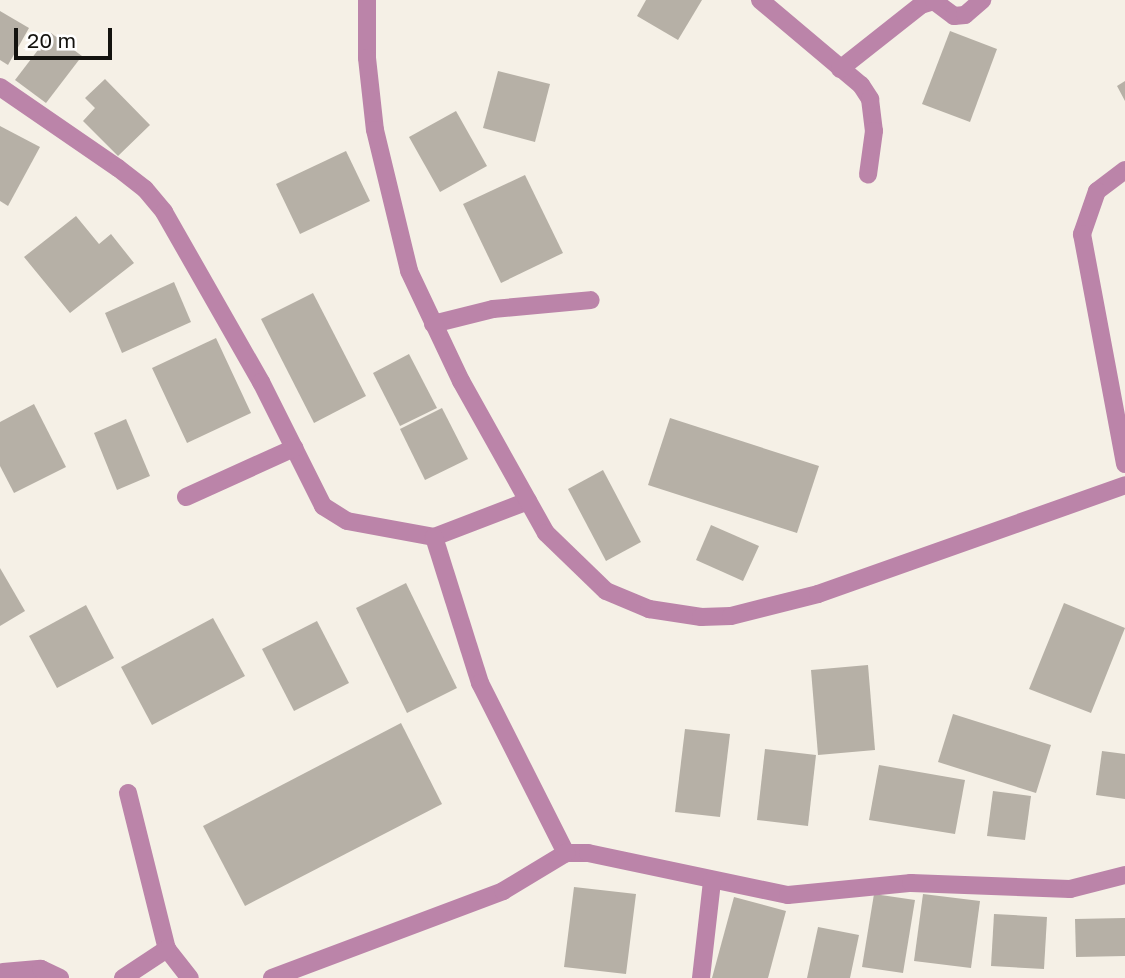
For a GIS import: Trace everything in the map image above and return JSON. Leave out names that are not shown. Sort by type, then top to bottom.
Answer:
[{"type":"street","points":[[368,0],[368,70],[399,245],[433,324],[546,533],[606,591],[649,609],[701,617],[731,616],[818,593],[1125,485]]},
{"type":"street","points":[[760,0],[840,69],[870,99],[874,131],[868,175]]},
{"type":"street","points":[[840,69],[920,5],[934,1],[954,16],[965,15],[982,0]]},
{"type":"street","points":[[0,87],[118,168],[145,189],[164,212],[323,506],[347,521],[434,537],[528,501]]},
{"type":"street","points":[[1125,170],[1097,191],[1082,234],[1125,464]]},
{"type":"street","points":[[433,324],[494,309],[591,300]]},
{"type":"street","points":[[186,496],[294,448]]},
{"type":"street","points":[[434,537],[480,683],[566,853]]},
{"type":"street","points":[[128,793],[167,949],[190,978]]},
{"type":"street","points":[[272,978],[503,891],[566,853],[588,853],[788,895],[911,883],[1070,889],[1125,875]]},
{"type":"street","points":[[701,978],[712,881]]},
{"type":"street","points":[[123,978],[167,949]]},
{"type":"street","points":[[3,972],[41,969],[60,978]]},
{"type":"building","points":[[646,0],[702,0],[678,40],[637,16]]},
{"type":"building","points":[[0,11],[29,28],[8,65],[0,60]]},
{"type":"building","points":[[950,31],[997,49],[970,122],[922,104]]},
{"type":"building","points":[[51,33],[82,56],[46,103],[15,80]]},
{"type":"building","points":[[498,71],[550,84],[535,142],[483,128]]},
{"type":"building","points":[[105,79],[150,125],[118,156],[83,121],[95,108],[85,98]]},
{"type":"building","points":[[1125,81],[1125,101],[1117,86]]},
{"type":"building","points":[[456,111],[487,166],[440,192],[409,137]]},
{"type":"building","points":[[0,126],[40,147],[8,206],[0,201]]},
{"type":"building","points":[[346,151],[370,201],[300,234],[276,184]]},
{"type":"building","points":[[525,175],[563,253],[501,283],[463,204]]},
{"type":"building","points":[[76,216],[99,244],[111,234],[134,263],[70,313],[24,257]]},
{"type":"building","points":[[174,282],[191,322],[122,353],[105,313]]},
{"type":"building","points":[[313,293],[366,396],[314,423],[261,319]]},
{"type":"building","points":[[216,338],[251,413],[187,443],[152,368]]},
{"type":"building","points":[[409,354],[437,408],[400,426],[373,373]]},
{"type":"building","points":[[34,404],[66,467],[14,493],[0,466],[0,422]]},
{"type":"building","points":[[442,408],[468,459],[425,480],[400,429]]},
{"type":"building","points":[[670,418],[819,466],[797,533],[648,485]]},
{"type":"building","points":[[126,419],[150,476],[117,490],[94,433]]},
{"type":"building","points":[[603,470],[641,542],[606,561],[568,489]]},
{"type":"building","points":[[711,525],[759,546],[743,581],[696,560]]},
{"type":"building","points":[[0,568],[25,611],[0,626]]},
{"type":"building","points":[[406,583],[457,688],[407,713],[356,608]]},
{"type":"building","points":[[1064,603],[1125,628],[1091,713],[1029,689]]},
{"type":"building","points":[[86,605],[114,658],[57,688],[29,636]]},
{"type":"building","points":[[213,618],[245,676],[152,725],[121,667]]},
{"type":"building","points":[[317,621],[349,683],[294,711],[262,649]]},
{"type":"building","points":[[868,665],[875,750],[818,755],[811,670]]},
{"type":"building","points":[[953,714],[1051,745],[1036,793],[938,762]]},
{"type":"building","points":[[401,723],[442,804],[245,906],[203,826]]},
{"type":"building","points":[[685,729],[730,734],[720,817],[675,812]]},
{"type":"building","points":[[765,749],[816,755],[808,826],[757,820]]},
{"type":"building","points":[[1102,751],[1125,754],[1125,799],[1096,795]]},
{"type":"building","points":[[879,765],[965,780],[955,834],[869,820]]},
{"type":"building","points":[[993,791],[1031,796],[1025,840],[987,836]]},
{"type":"building","points":[[574,887],[636,894],[626,974],[564,967]]},
{"type":"building","points":[[874,894],[915,900],[903,973],[862,967]]},
{"type":"building","points":[[923,894],[980,901],[971,968],[914,961]]},
{"type":"building","points":[[734,897],[786,911],[768,978],[712,978]]},
{"type":"building","points":[[994,914],[1047,917],[1044,969],[991,966]]},
{"type":"building","points":[[1125,918],[1125,956],[1076,957],[1075,919]]},
{"type":"building","points":[[818,927],[859,935],[850,978],[807,978]]}]
